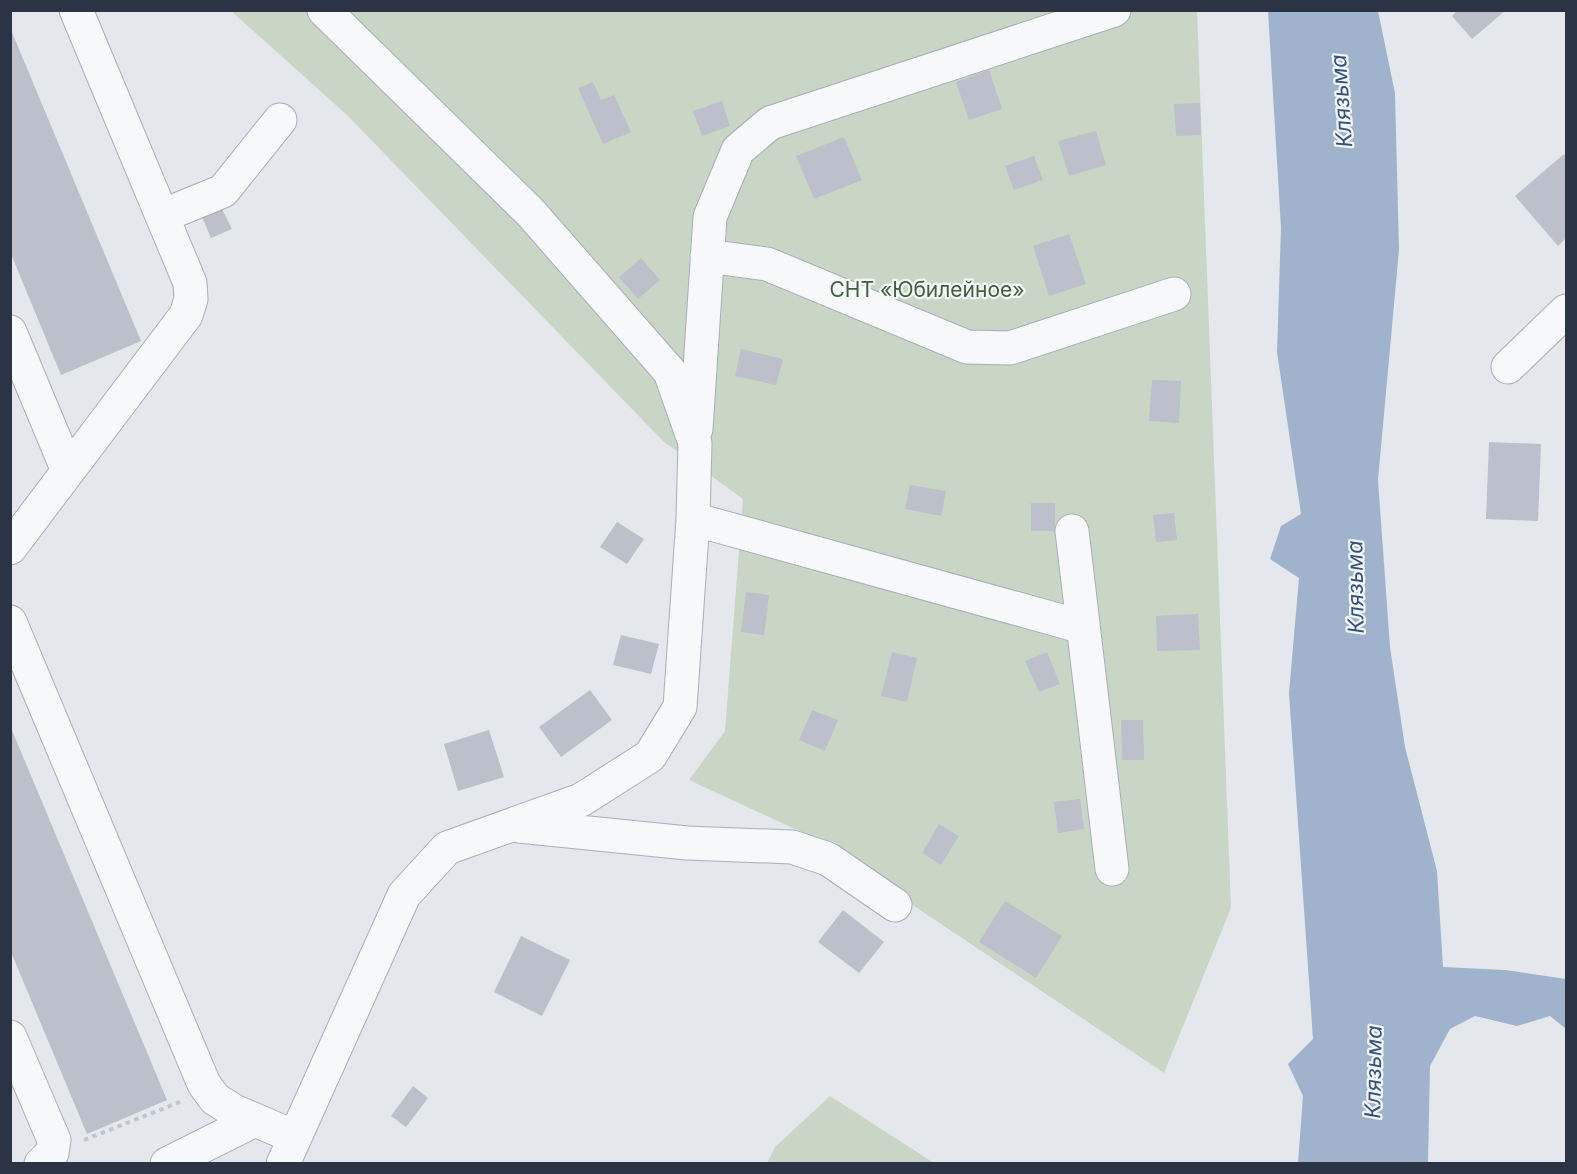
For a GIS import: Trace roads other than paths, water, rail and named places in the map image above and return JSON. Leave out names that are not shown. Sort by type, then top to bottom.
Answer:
[{"type":"street","points":[[10,548],[186,315],[191,299],[190,283],[76,10]]},
{"type":"street","points":[[324,10],[531,213],[670,372],[695,443]]},
{"type":"street","points":[[10,622],[204,1084],[215,1099],[255,1120],[289,1150],[404,895],[447,848],[581,800],[650,756],[680,707],[710,217],[738,150],[770,123],[1114,10]]},
{"type":"street","points":[[162,216],[223,191],[280,120]]},
{"type":"street","points":[[707,256],[767,264],[967,347],[1010,348],[1174,294]]},
{"type":"street","points":[[1508,367],[1566,310]]},
{"type":"street","points":[[10,332],[68,471]]},
{"type":"street","points":[[693,519],[1083,627]]},
{"type":"street","points":[[1072,531],[1112,869]]},
{"type":"street","points":[[512,825],[687,843],[792,847],[828,859],[895,905]]},
{"type":"street","points":[[10,1037],[54,1140],[47,1158]]},
{"type":"street","points":[[167,1164],[255,1120]]},
{"type":"water","name":"Клязьма","points":[[1268,11],[1378,11],[1395,93],[1399,250],[1378,480],[1390,647],[1405,747],[1437,871],[1443,967],[1505,970],[1566,979],[1566,1029],[1550,1016],[1517,1026],[1475,1016],[1450,1029],[1430,1066],[1428,1163],[1298,1163],[1303,1096],[1288,1064],[1313,1039],[1289,693],[1299,578],[1270,559],[1281,526],[1301,514],[1277,352],[1281,228]]},
{"type":"park label","name":"СНТ «Юбилейное»","points":[[927,289]]}]
